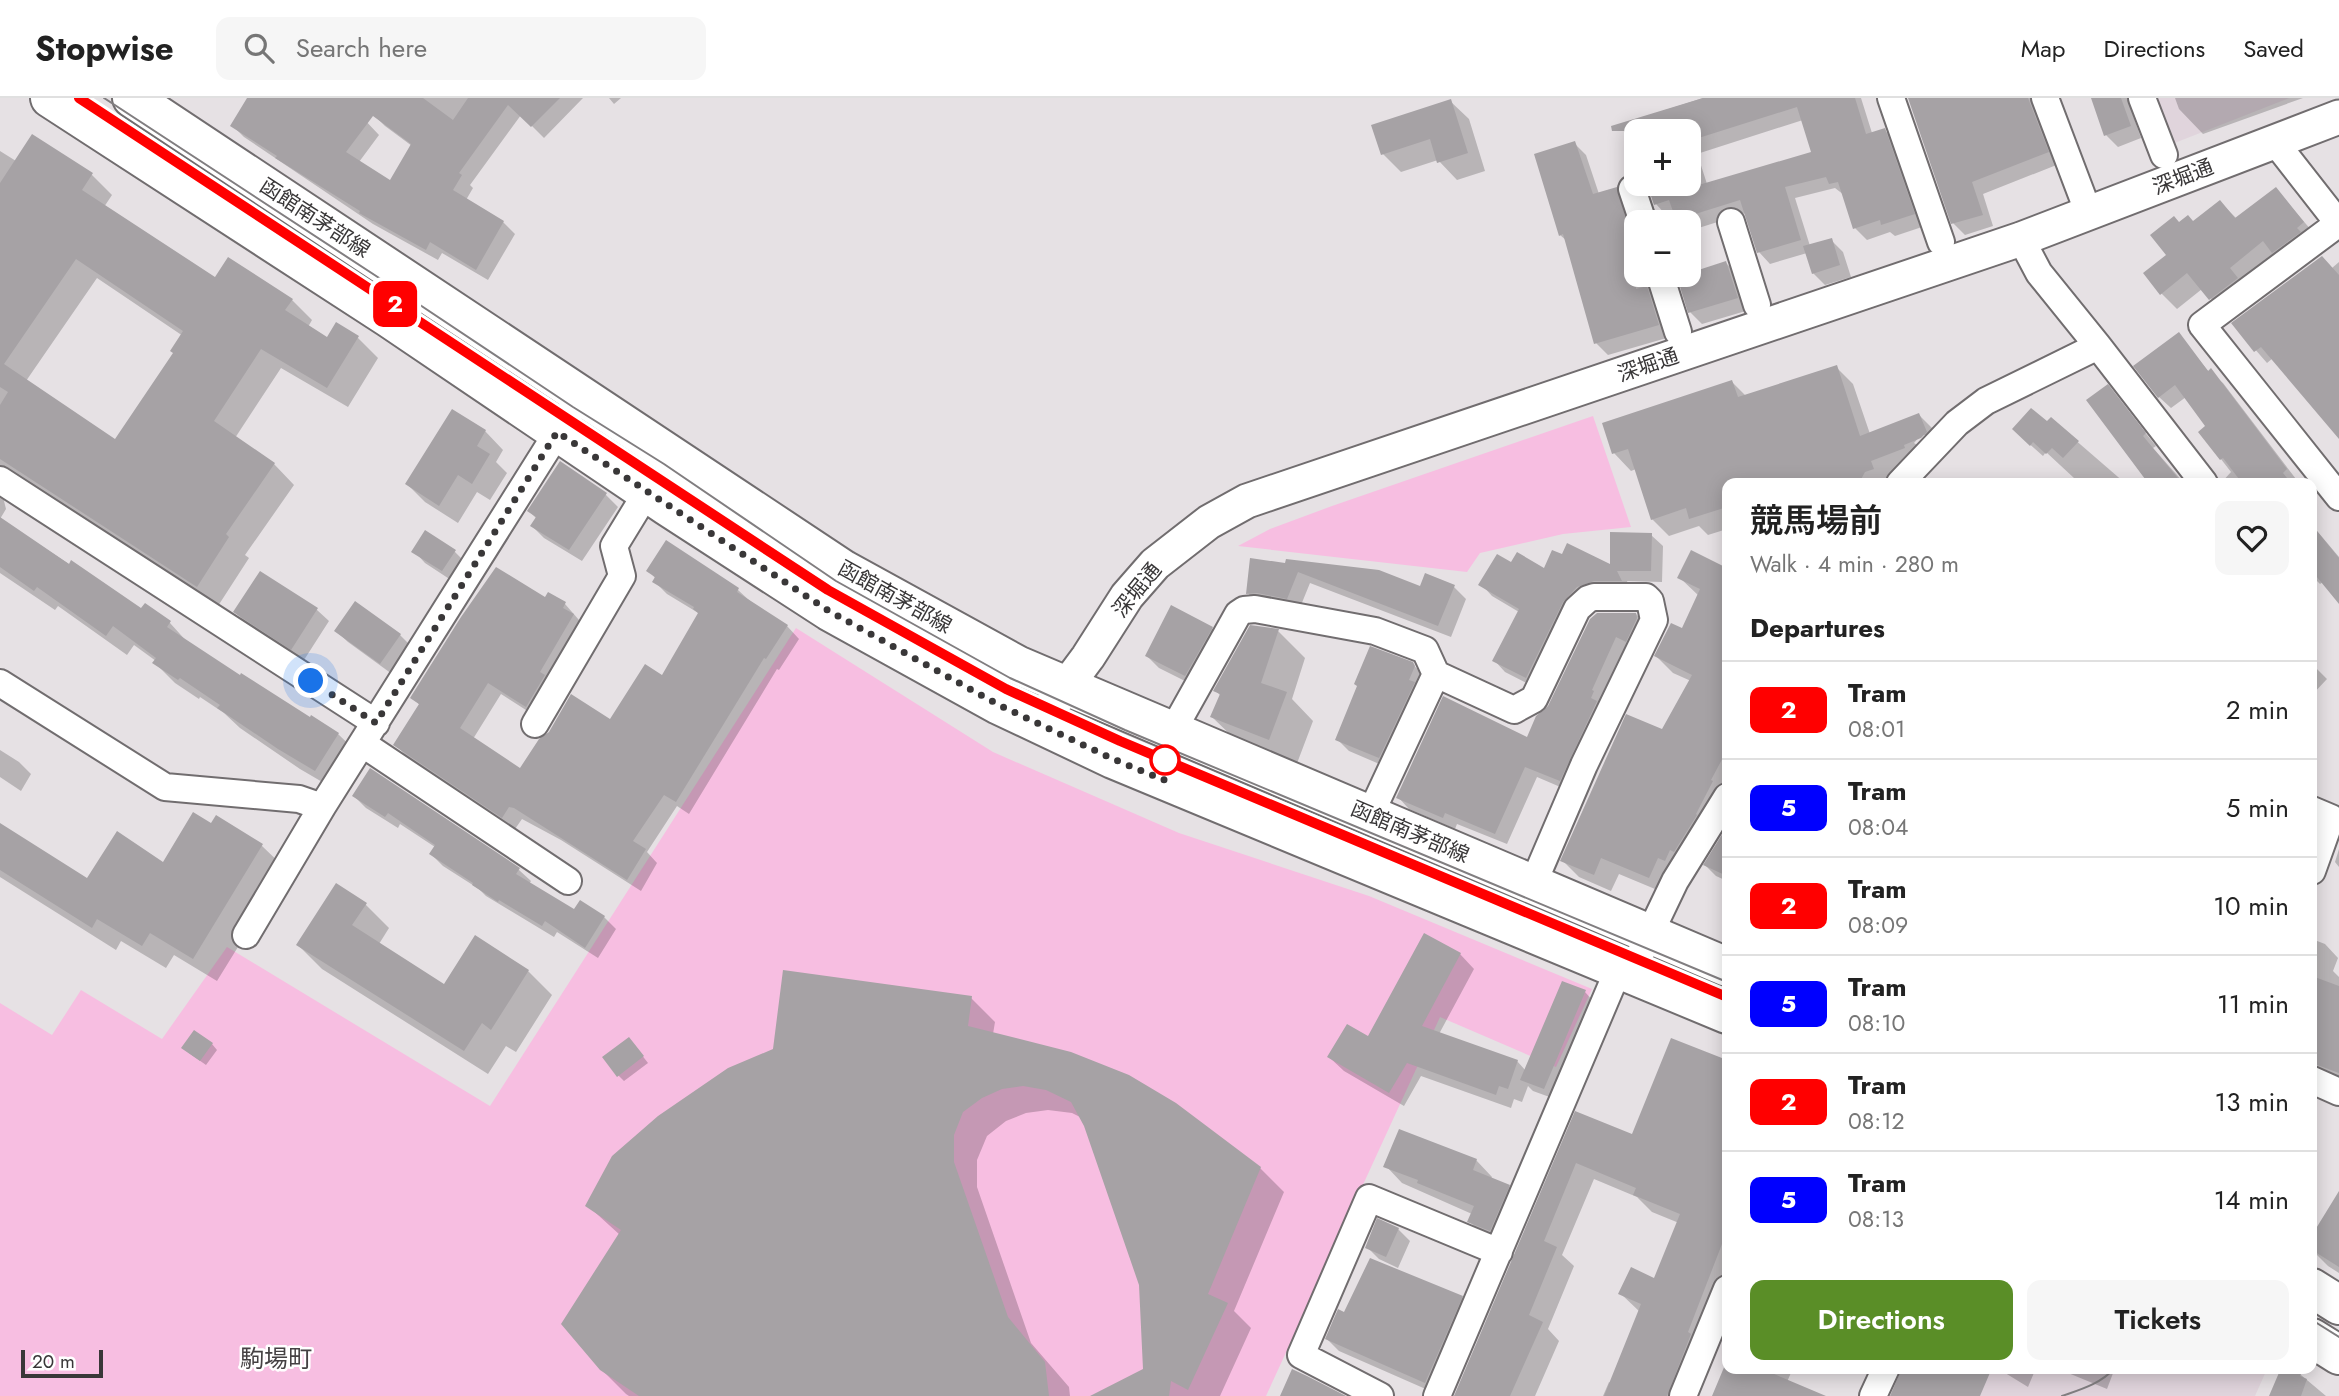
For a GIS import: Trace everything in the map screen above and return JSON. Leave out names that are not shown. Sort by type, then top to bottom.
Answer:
[{"type":"main road","name":"函館南茅部線","points":[[50,98],[90,108],[557,432],[829,611],[1038,724],[1113,759],[1722,1012]]},
{"type":"main road","name":"函館南茅部線","points":[[132,98],[844,570],[1017,665],[1722,965]]},
{"type":"main road","points":[[2317,1291],[2339,1305]]},
{"type":"main road","points":[[2317,1341],[2339,1355]]},
{"type":"street","points":[[1891,98],[1941,242]]},
{"type":"street","points":[[2045,98],[2089,214]]},
{"type":"street","points":[[2142,98],[2164,155]]},
{"type":"street","name":"深堀通","points":[[1038,724],[1128,596],[1155,564],[1209,522],[1247,501],[2021,239],[2339,117]]},
{"type":"street","points":[[2275,142],[2339,223],[2202,325],[2339,497]]},
{"type":"street","points":[[1731,222],[1757,305]]},
{"type":"street","points":[[2021,239],[2039,273],[2200,478]]},
{"type":"street","points":[[1664,287],[1678,332]]},
{"type":"street","points":[[1904,478],[1957,423],[1986,401],[2098,346]]},
{"type":"street","points":[[246,935],[322,807],[581,395]]},
{"type":"street","points":[[0,480],[370,734],[568,881]]},
{"type":"street","points":[[535,724],[622,576],[614,546],[647,492]]},
{"type":"street","points":[[1172,732],[1238,614],[1244,610],[1255,609],[1375,631],[1425,650],[1436,674],[1514,710],[1534,699],[1577,609],[1588,598],[1646,597],[1650,601],[1654,620],[1584,765],[1533,884]]},
{"type":"street","points":[[1370,815],[1436,674]]},
{"type":"street","points":[[0,683],[165,787],[299,799],[322,807]]},
{"type":"street","points":[[1437,1396],[1625,970],[1650,934],[1675,881],[1722,805]]},
{"type":"street","points":[[2317,812],[2331,818],[2317,857]]},
{"type":"street","points":[[2317,1082],[2339,1092]]},
{"type":"street","points":[[1380,1396],[1301,1355],[1369,1198],[1499,1252]]},
{"type":"street","points":[[1683,1396],[1722,1301]]},
{"type":"street","points":[[1873,1396],[1883,1374]]},
{"type":"shaded area","points":[[2154,98],[2289,98],[2172,144]]},
{"type":"shaded area","points":[[1593,416],[1631,527],[1563,534],[1480,553],[1467,572],[1238,546],[1270,529],[1332,506]]},
{"type":"shaded area","points":[[796,628],[993,752],[1179,833],[1369,896],[1592,989],[1556,1067],[1440,1017],[1266,1396],[0,1396],[0,1003],[52,1035],[81,990],[162,1039],[227,947],[490,1106]]},
{"type":"shaded area","points":[[1940,1374],[2265,1374],[2255,1396],[1930,1396]]},
{"type":"building","points":[[247,98],[423,98],[453,120],[468,98],[560,98],[531,127],[508,105],[459,173],[462,175],[453,190],[504,221],[476,270],[430,242],[426,250],[359,213],[360,211],[275,158],[277,156],[230,126]],"holes":[[[373,116],[411,144],[390,180],[346,152]]]},
{"type":"building","points":[[1703,98],[1855,98],[1866,134],[1885,128],[1915,214],[1881,225],[1880,220],[1853,229],[1838,182],[1829,184],[1826,177],[1785,187],[1801,240],[1757,253],[1740,200],[1701,212],[1701,210],[1672,210],[1669,200],[1654,205],[1651,196],[1701,196],[1701,184],[1811,152],[1797,107],[1701,137],[1701,119],[1634,119]]},
{"type":"building","points":[[1908,98],[2028,98],[2049,152],[1972,182],[1983,215],[1951,224]]},
{"type":"building","points":[[2091,98],[2121,98],[2131,126],[2104,136]]},
{"type":"building","points":[[1451,99],[1468,153],[1437,163],[1430,139],[1381,155],[1371,125]]},
{"type":"building","points":[[1624,122],[1624,131],[1612,131],[1611,126]]},
{"type":"building","points":[[32,134],[93,173],[82,190],[215,277],[228,257],[293,299],[285,310],[327,337],[336,322],[359,336],[327,388],[261,349],[214,421],[275,463],[226,534],[229,537],[197,587],[0,459],[0,405],[8,392],[0,387],[0,183]],"holes":[[[76,259],[183,331],[170,351],[173,353],[115,439],[4,364]]]},
{"type":"building","points":[[1575,141],[1593,194],[1617,187],[1624,212],[1624,287],[1647,287],[1659,325],[1594,344],[1563,234],[1559,236],[1534,154]]},
{"type":"building","points":[[2276,187],[2304,222],[2297,228],[2301,232],[2272,253],[2263,241],[2230,268],[2238,278],[2209,300],[2187,273],[2160,295],[2143,273],[2166,255],[2150,235],[2174,216],[2179,222],[2188,215],[2193,221],[2220,200],[2235,218]]},
{"type":"building","points":[[1832,238],[1840,265],[1812,274],[1803,246]]},
{"type":"building","points":[[2322,256],[2339,275],[2339,439],[2261,347],[2254,352],[2231,323]]},
{"type":"building","points":[[1726,261],[1738,298],[1688,313],[1680,287],[1701,287],[1701,269]]},
{"type":"building","points":[[2179,332],[2208,371],[2211,368],[2287,469],[2283,473],[2287,478],[2238,478],[2198,432],[2205,426],[2175,385],[2158,398],[2133,366]]},
{"type":"building","points":[[1837,365],[1860,436],[1919,413],[1927,432],[1921,438],[1904,445],[1905,448],[1871,461],[1874,469],[1865,472],[1862,478],[1722,478],[1722,509],[1689,519],[1686,508],[1651,520],[1628,449],[1612,454],[1602,423],[1732,380],[1738,397]]},
{"type":"building","points":[[2108,384],[2146,433],[2143,436],[2178,478],[2144,478],[2086,400]]},
{"type":"building","points":[[2031,408],[2047,421],[2051,417],[2079,441],[2063,458],[2052,448],[2046,454],[2033,442],[2030,446],[2012,429]]},
{"type":"building","points":[[452,409],[486,430],[477,446],[490,454],[472,484],[458,475],[439,506],[405,484]]},
{"type":"building","points":[[560,461],[607,493],[569,550],[530,526],[536,517],[527,511]]},
{"type":"building","points":[[0,517],[69,564],[71,560],[141,608],[145,603],[171,621],[167,627],[240,675],[241,673],[339,733],[315,771],[217,708],[220,705],[180,678],[178,680],[152,663],[156,658],[113,626],[106,636],[37,587],[34,591],[0,567]]},
{"type":"building","points":[[425,530],[456,550],[442,571],[411,552]]},
{"type":"building","points":[[2317,531],[2339,558],[2339,604],[2317,577]]},
{"type":"building","points":[[1610,532],[1652,533],[1651,571],[1617,571],[1622,581],[1594,581],[1577,587],[1563,602],[1526,678],[1492,661],[1519,609],[1478,585],[1497,554],[1511,562],[1517,552],[1544,568],[1552,550],[1562,554],[1567,543],[1610,564]]},
{"type":"building","points":[[666,540],[739,588],[737,592],[788,625],[766,659],[764,658],[676,802],[664,795],[633,841],[646,849],[627,880],[514,808],[509,807],[502,818],[393,745],[419,704],[410,698],[496,567],[545,597],[548,592],[566,602],[563,608],[574,614],[540,672],[545,675],[526,707],[488,683],[460,728],[520,768],[539,739],[549,732],[571,694],[610,719],[645,664],[662,675],[698,613],[694,607],[652,582],[655,577],[646,571]]},
{"type":"building","points":[[1691,550],[1722,566],[1722,759],[1697,815],[1674,852],[1670,850],[1665,861],[1658,858],[1649,878],[1601,858],[1594,875],[1560,861],[1626,714],[1662,729],[1692,675],[1654,656],[1671,623],[1682,628],[1700,589],[1677,578]]},
{"type":"building","points":[[1250,558],[1285,563],[1286,559],[1379,570],[1420,586],[1425,573],[1455,585],[1438,626],[1298,572],[1287,599],[1257,593],[1246,594]]},
{"type":"building","points":[[260,571],[318,608],[291,650],[233,612]]},
{"type":"building","points":[[355,601],[401,634],[380,664],[334,631]]},
{"type":"building","points":[[1171,605],[1213,627],[1185,676],[1145,656]]},
{"type":"building","points":[[1597,613],[1636,613],[1637,618],[1626,642],[1616,637],[1592,690],[1594,691],[1591,698],[1597,701],[1560,781],[1525,767],[1495,834],[1445,813],[1443,818],[1396,798],[1443,696],[1527,737],[1536,716],[1548,706],[1590,619]]},
{"type":"building","points":[[1250,625],[1279,629],[1261,683],[1287,692],[1269,740],[1210,717],[1220,694],[1213,691]]},
{"type":"building","points":[[1370,646],[1413,662],[1415,666],[1409,680],[1415,682],[1379,758],[1335,740]]},
{"type":"building","points":[[370,768],[520,868],[516,874],[574,909],[580,900],[605,916],[585,948],[545,921],[542,926],[499,900],[498,902],[429,854],[435,845],[388,813],[385,817],[352,796]]},
{"type":"building","points":[[193,812],[211,823],[216,815],[263,844],[193,959],[150,933],[142,946],[97,919],[92,928],[0,870],[0,823],[87,878],[117,831],[163,862]]},
{"type":"building","points":[[1722,834],[1722,874],[1703,865]]},
{"type":"building","points":[[336,883],[367,903],[352,925],[444,984],[475,935],[529,970],[491,1030],[482,1023],[464,1051],[296,945]]},
{"type":"building","points":[[1424,933],[1461,953],[1422,1026],[1518,1060],[1508,1089],[1499,1086],[1496,1095],[1407,1063],[1389,1093],[1327,1057],[1347,1024],[1368,1036]]},
{"type":"building","points":[[783,970],[972,996],[968,1026],[1071,1052],[1129,1075],[1176,1103],[1261,1167],[1208,1294],[1228,1303],[1188,1390],[1171,1381],[1169,1396],[1090,1396],[1143,1369],[1139,1285],[1084,1126],[1071,1102],[1046,1090],[1023,1086],[1002,1089],[982,1098],[963,1112],[954,1135],[954,1162],[1008,1317],[1045,1362],[1049,1396],[639,1396],[600,1370],[561,1324],[621,1230],[585,1206],[612,1156],[658,1116],[728,1068],[773,1049]]},
{"type":"building","points":[[2317,978],[2339,986],[2339,1073],[2317,1065]]},
{"type":"building","points":[[1562,981],[1586,990],[1544,1089],[1520,1080]]},
{"type":"building","points":[[194,1030],[213,1043],[200,1061],[181,1048]]},
{"type":"building","points":[[629,1037],[644,1056],[617,1077],[602,1057]]},
{"type":"building","points":[[1671,1038],[1722,1058],[1722,1244],[1667,1396],[1604,1396],[1641,1304],[1618,1294],[1631,1267],[1654,1278],[1680,1214],[1633,1195],[1636,1188],[1576,1163],[1544,1241],[1557,1247],[1529,1315],[1543,1322],[1510,1396],[1454,1396],[1575,1111],[1632,1134]]},
{"type":"building","points":[[1399,1129],[1477,1159],[1473,1170],[1510,1185],[1490,1231],[1467,1222],[1474,1206],[1383,1167]]},
{"type":"building","points":[[2339,1191],[2339,1267],[2317,1253],[2317,1227]]},
{"type":"building","points":[[1377,1218],[1399,1228],[1386,1257],[1365,1248]]},
{"type":"building","points":[[1370,1258],[1463,1296],[1425,1383],[1325,1339],[1338,1309],[1344,1312]]},
{"type":"building","points":[[1292,1369],[1307,1376],[1346,1396],[1280,1396]]},
{"type":"building","points":[[1722,1372],[1774,1374],[1826,1396],[1712,1396]]},
{"type":"building","points":[[1899,1374],[1989,1374],[1980,1396],[1890,1396]]},
{"type":"building","points":[[2278,1374],[2301,1374],[2300,1376],[2307,1379],[2301,1396],[2269,1396]]},
{"type":"tram line","points":[[79,98],[828,590],[1005,689],[1120,741],[1722,995]]},
{"type":"tram line","name":"2","points":[[79,98],[828,590],[1006,689],[1120,741],[1722,995]]},
{"type":"tram line","points":[[104,98],[664,464],[836,581],[1010,678],[1125,730],[1722,980]]},
{"type":"tram line","points":[[2317,1323],[2339,1337]]},
{"type":"tram line","points":[[2062,1396],[2097,1382],[2109,1374]]},
{"type":"district","name":"駒場町","points":[[276,1358]]},
{"type":"route","points":[[311,681],[376,723],[557,432],[829,611],[999,705],[1164,780],[1165,760]]}]
